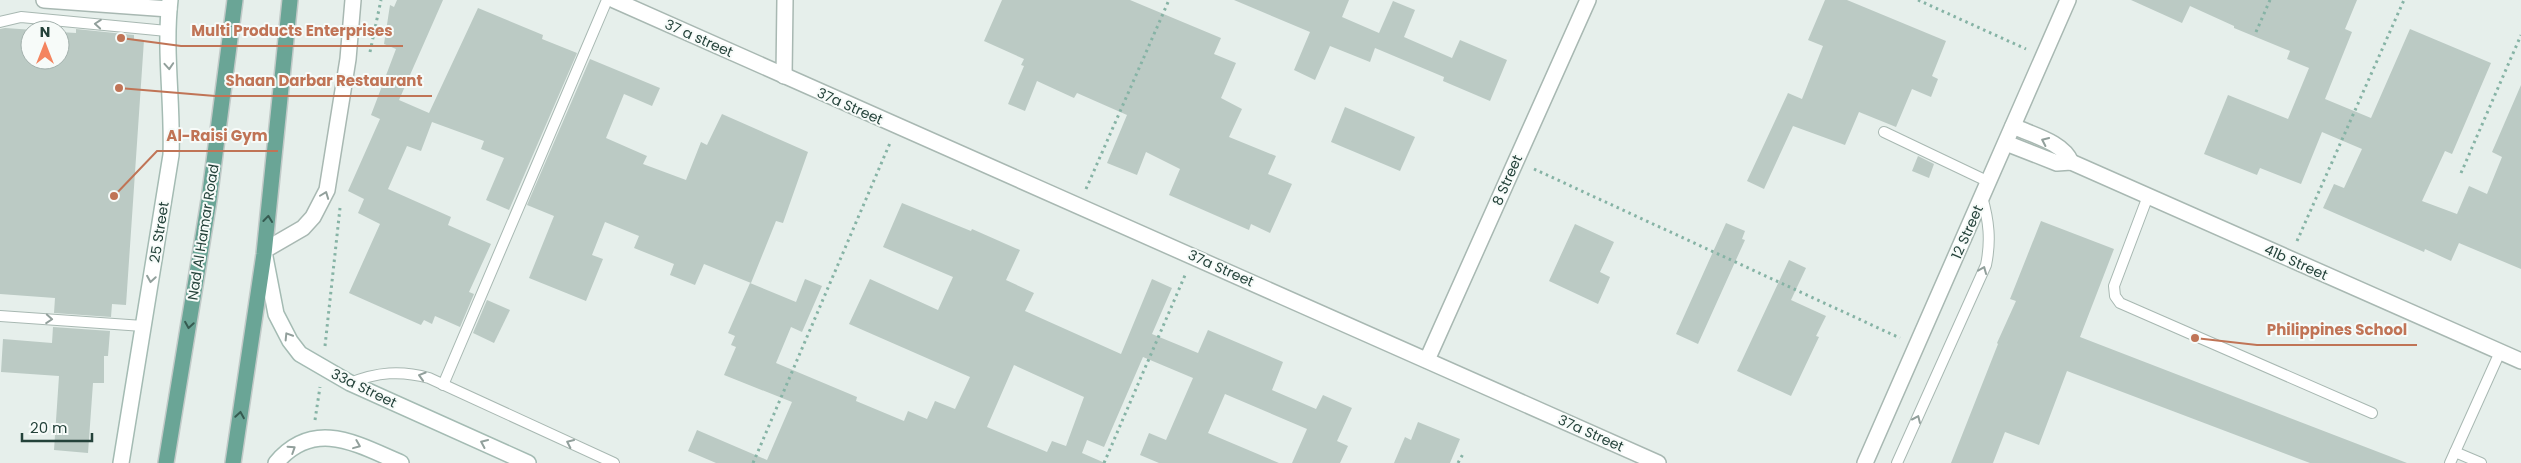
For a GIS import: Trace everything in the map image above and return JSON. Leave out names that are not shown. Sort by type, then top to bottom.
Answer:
[{"type":"main road","name":"Nad Al Hamar Road","points":[[166,463],[209,200],[235,0]]},
{"type":"main road","points":[[233,463],[264,252],[290,0]]},
{"type":"street","points":[[44,0],[170,5]]},
{"type":"street","points":[[264,252],[303,228],[313,217],[327,190],[348,59],[353,0]]},
{"type":"street","name":"37 a street","points":[[614,0],[784,76]]},
{"type":"street","points":[[784,76],[785,0]]},
{"type":"street","name":"8 Street","points":[[1427,360],[1588,0]]},
{"type":"street","name":"12 Street","points":[[1865,463],[2068,0]]},
{"type":"street","name":"25 Street","points":[[121,463],[171,155],[172,128],[167,31],[170,5]]},
{"type":"street","name":"37a Street","points":[[784,76],[1658,463]]},
{"type":"street","name":"41b Street","points":[[2013,126],[2059,147],[2071,162]]},
{"type":"street","name":"41b Street","points":[[2006,142],[2057,163],[2071,162],[2521,361]]},
{"type":"street","name":"33a Street","points":[[264,252],[274,306],[282,328],[300,354],[350,383],[528,463]]},
{"type":"street","points":[[276,463],[293,447],[312,440],[332,437],[346,440],[394,461]]},
{"type":"lane","points":[[443,385],[607,0]]},
{"type":"lane","points":[[0,22],[21,17],[167,31]]},
{"type":"lane","points":[[1884,132],[1989,182]]},
{"type":"lane","points":[[2148,196],[2114,286],[2115,296],[2120,304],[2372,413]]},
{"type":"lane","points":[[1897,463],[1986,264],[1990,246],[1990,230],[1982,198]]},
{"type":"lane","points":[[0,316],[143,326]]},
{"type":"lane","points":[[2450,463],[2500,352]]},
{"type":"lane","points":[[350,383],[365,377],[397,372],[413,374],[443,385],[614,463]]},
{"type":"lane","points":[[2455,452],[2480,463]]},
{"type":"path","points":[[369,57],[380,0]]},
{"type":"path","points":[[1079,206],[1169,0]]},
{"type":"path","points":[[1918,0],[2043,57]]},
{"type":"path","points":[[2256,32],[2270,0]]},
{"type":"path","points":[[2289,259],[2404,0]]},
{"type":"path","points":[[2461,173],[2521,35]]},
{"type":"path","points":[[754,463],[897,126]]},
{"type":"path","points":[[1516,161],[1917,346]]},
{"type":"path","points":[[312,440],[323,369],[341,200]]},
{"type":"path","points":[[1104,463],[1194,256]]},
{"type":"path","points":[[1458,463],[1463,454]]},
{"type":"building","points":[[397,0],[443,0],[399,100],[429,113],[478,8],[543,35],[542,39],[577,53],[509,210],[486,200],[504,158],[481,149],[484,141],[432,122],[421,151],[407,146],[388,189],[451,217],[448,225],[491,244],[469,292],[474,294],[460,327],[435,316],[432,324],[424,320],[421,325],[349,293],[380,224],[358,213],[364,199],[348,191],[380,119],[371,115],[396,49],[384,44],[390,5],[394,7]]},
{"type":"building","points":[[1002,0],[1130,0],[1221,38],[1214,54],[1236,63],[1221,98],[1242,109],[1229,137],[1276,156],[1268,174],[1292,184],[1270,233],[1251,224],[1249,230],[1169,195],[1180,169],[1146,152],[1137,175],[1107,163],[1127,115],[1077,93],[1074,98],[1037,81],[1025,111],[1008,104],[1024,66],[1021,65],[1024,59],[984,41]]},
{"type":"building","points":[[1234,0],[1349,0],[1342,17],[1379,33],[1393,1],[1415,10],[1404,37],[1452,58],[1460,40],[1507,60],[1490,101],[1443,81],[1444,77],[1375,48],[1370,62],[1330,46],[1315,80],[1294,70],[1310,32]]},
{"type":"building","points":[[1825,0],[1847,0],[1946,41],[1932,76],[1938,79],[1931,97],[1912,89],[1896,127],[1859,112],[1845,145],[1793,126],[1764,189],[1747,181],[1788,93],[1802,99],[1823,46],[1808,40]]},
{"type":"building","points":[[2131,0],[2357,0],[2345,29],[2352,32],[2325,99],[2371,118],[2410,29],[2491,63],[2452,154],[2445,151],[2422,201],[2457,214],[2469,186],[2487,194],[2502,157],[2492,152],[2521,85],[2521,269],[2459,243],[2451,261],[2425,249],[2424,252],[2323,208],[2334,184],[2344,188],[2362,149],[2322,132],[2301,184],[2260,168],[2257,175],[2204,154],[2228,95],[2288,119],[2309,68],[2287,59],[2290,51],[2234,28],[2234,26],[2190,6],[2182,23]]},
{"type":"building","points":[[0,29],[20,29],[20,70],[70,70],[70,33],[76,33],[76,29],[134,35],[134,39],[144,40],[126,305],[112,304],[111,317],[54,313],[55,298],[0,294]]},
{"type":"building","points":[[590,59],[660,88],[652,106],[624,94],[606,138],[647,156],[643,164],[686,180],[701,142],[707,145],[722,114],[808,152],[783,223],[776,221],[751,283],[704,264],[695,285],[670,275],[674,264],[634,248],[639,236],[605,222],[592,255],[603,259],[586,301],[529,278],[554,216],[527,205]]},
{"type":"building","points":[[1345,107],[1415,137],[1400,171],[1331,142]]},
{"type":"building","points":[[1918,156],[1934,164],[1929,178],[1912,171]]},
{"type":"building","points":[[902,203],[971,231],[972,229],[1020,250],[1006,280],[1034,293],[1025,311],[1121,354],[1152,279],[1172,288],[1152,334],[1198,353],[1208,330],[1283,362],[1272,390],[1316,409],[1323,395],[1352,408],[1337,441],[1348,446],[1340,463],[1292,463],[1307,429],[1225,394],[1208,433],[1279,463],[1159,463],[1140,455],[1149,433],[1166,440],[1193,378],[1143,357],[1104,447],[1087,440],[1082,453],[1105,463],[716,463],[688,451],[697,430],[767,460],[792,402],[724,375],[736,347],[731,345],[735,336],[728,333],[750,283],[796,302],[805,279],[822,286],[802,332],[791,327],[776,363],[857,397],[856,401],[904,421],[908,411],[927,419],[935,401],[955,409],[970,377],[849,324],[870,279],[938,310],[953,277],[883,247]],"holes":[[[1014,365],[1084,397],[1066,446],[1052,441],[1047,452],[987,427]]]},
{"type":"building","points":[[2041,221],[2114,249],[2080,337],[2407,463],[2310,463],[2067,371],[2039,445],[2005,432],[1993,463],[1951,463],[1997,343],[2016,301],[2010,299]]},
{"type":"building","points":[[1726,223],[1745,231],[1742,239],[1745,240],[1698,344],[1676,334]]},
{"type":"building","points":[[1575,224],[1614,242],[1600,272],[1610,277],[1598,304],[1549,281]]},
{"type":"building","points":[[1789,260],[1806,268],[1791,300],[1826,316],[1816,336],[1819,337],[1791,396],[1737,371]]},
{"type":"building","points":[[487,300],[510,310],[494,343],[473,333]]},
{"type":"building","points":[[53,327],[110,331],[108,356],[104,356],[104,383],[93,383],[88,453],[54,450],[59,376],[1,372],[3,339],[52,343]]},
{"type":"building","points":[[1418,422],[1460,439],[1450,463],[1394,463],[1405,437],[1411,440]]},
{"type":"place","name":"Multi Products Enterprises","points":[[121,38]]},
{"type":"place","name":"Shaan Darbar Restaurant","points":[[119,88]]},
{"type":"place","name":"Al-Raisi Gym","points":[[114,196]]},
{"type":"place","name":"Philippines School","points":[[2195,338]]}]
